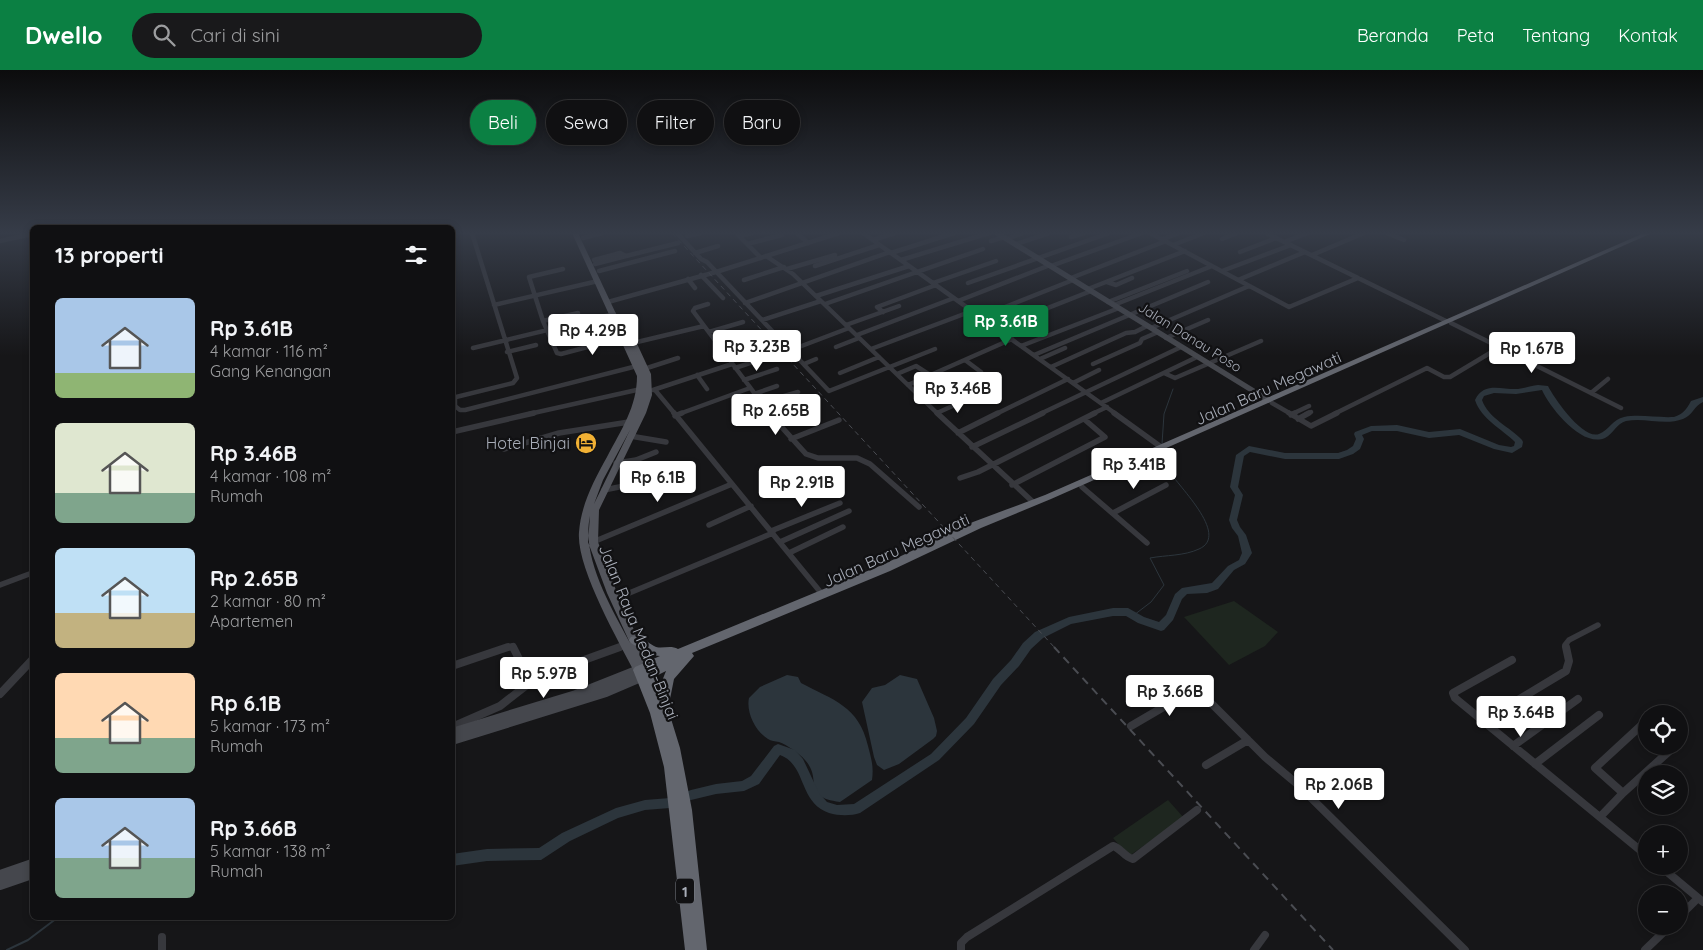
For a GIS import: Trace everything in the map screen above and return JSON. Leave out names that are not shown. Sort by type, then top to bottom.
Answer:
[{"type":"highway","name":"Jalan Baru Megawati","points":[[1495,302],[1558,274]]},
{"type":"highway","name":"Jalan Baru Megawati","points":[[644,672],[1082,487],[1167,447],[1448,322],[1561,274]]},
{"type":"highway","name":"Jalan Baru Megawati","points":[[827,595],[928,550],[977,524],[1167,447]]},
{"type":"highway","points":[[631,643],[659,652],[688,652]]},
{"type":"highway","points":[[663,712],[664,686],[667,678],[688,652]]},
{"type":"highway","name":"Jalan Raya Medan-Binjai","points":[[644,672],[663,712],[673,745],[676,782],[700,950]]},
{"type":"highway","name":"Jalan Raya Medan-Binjai","points":[[644,672],[676,782]]},
{"type":"highway","name":"Jalan Raya Medan-Binjai","points":[[683,831],[692,950]]},
{"type":"main road","name":"Jalan Raya Medan-Binjai","points":[[595,274],[634,344],[641,368],[641,376],[648,390],[642,413],[616,463],[595,510],[592,542],[644,672]]},
{"type":"main road","name":"Jalan Raya Medan-Binjai","points":[[600,274],[611,301],[614,314],[641,368]]},
{"type":"main road","name":"Jalan Raya Medan-Binjai","points":[[631,643],[593,575],[584,546],[583,535],[588,507],[595,488],[648,390]]},
{"type":"street","points":[[455,397],[516,381],[517,378],[507,352],[485,274]]},
{"type":"street","points":[[540,274],[529,277],[543,321],[557,353],[560,354],[625,338]]},
{"type":"street","points":[[611,301],[706,274]]},
{"type":"street","points":[[718,274],[829,391],[935,349]]},
{"type":"street","points":[[744,280],[765,274]]},
{"type":"street","points":[[793,274],[972,447],[1032,502]]},
{"type":"street","points":[[745,302],[825,274]]},
{"type":"street","points":[[816,296],[884,274]]},
{"type":"street","points":[[762,320],[823,303],[912,274]]},
{"type":"street","points":[[921,274],[1101,403],[1167,447]]},
{"type":"street","points":[[883,312],[877,307],[961,274]]},
{"type":"street","points":[[968,283],[991,274]]},
{"type":"street","points":[[836,347],[858,337],[1028,274]]},
{"type":"street","name":"Jalan Danau Poso","points":[[1064,274],[1311,426],[1427,368],[1444,377],[1450,377],[1500,347]]},
{"type":"street","points":[[980,317],[1084,274]]},
{"type":"street","points":[[997,328],[1127,274]]},
{"type":"street","points":[[1021,346],[1181,274]]},
{"type":"street","points":[[1114,305],[1192,274]]},
{"type":"street","points":[[1227,274],[1289,308],[1358,278]]},
{"type":"street","points":[[1238,280],[1252,274]]},
{"type":"street","points":[[1350,274],[1621,408]]},
{"type":"street","points":[[701,275],[723,298]]},
{"type":"street","points":[[1107,282],[1116,285],[1132,278]]},
{"type":"street","points":[[688,279],[695,288]]},
{"type":"street","points":[[494,305],[598,281]]},
{"type":"street","points":[[1034,355],[1208,282]]},
{"type":"street","points":[[1051,367],[1126,333],[1149,327],[1249,286]]},
{"type":"street","points":[[708,304],[692,310],[760,403],[808,457],[828,459],[857,458],[866,462],[919,507]]},
{"type":"street","points":[[791,350],[899,306]]},
{"type":"street","points":[[543,321],[578,314]]},
{"type":"street","points":[[473,348],[614,314]]},
{"type":"street","points":[[871,349],[964,314]]},
{"type":"street","points":[[1166,338],[1208,320]]},
{"type":"street","points":[[709,332],[744,322]]},
{"type":"street","points":[[634,344],[704,326]]},
{"type":"street","points":[[1093,364],[1140,343],[1142,339],[1158,332]]},
{"type":"street","points":[[721,349],[775,333]]},
{"type":"street","points":[[908,385],[1012,339]]},
{"type":"street","points":[[1164,373],[1175,378],[1261,342]]},
{"type":"street","points":[[507,352],[536,345]]},
{"type":"street","points":[[732,364],[773,346]]},
{"type":"street","points":[[972,447],[1181,347]]},
{"type":"street","points":[[1040,359],[1065,348]]},
{"type":"street","points":[[455,431],[648,390],[732,364],[771,356]]},
{"type":"street","points":[[840,373],[879,357]]},
{"type":"street","points":[[1101,403],[1197,357]]},
{"type":"street","points":[[455,406],[460,410],[465,410],[678,358]]},
{"type":"street","points":[[804,364],[816,359]]},
{"type":"street","points":[[965,360],[981,372]]},
{"type":"street","points":[[897,374],[916,366],[930,375]]},
{"type":"street","points":[[744,380],[776,369]]},
{"type":"street","points":[[958,433],[1070,381],[1099,370]]},
{"type":"street","points":[[697,375],[708,388]]},
{"type":"street","points":[[1591,393],[1608,379]]},
{"type":"street","points":[[754,394],[777,386]]},
{"type":"street","points":[[674,416],[750,388]]},
{"type":"street","points":[[648,390],[674,416],[789,553],[827,595]]},
{"type":"street","points":[[760,403],[798,392]]},
{"type":"street","points":[[937,413],[970,398]]},
{"type":"street","points":[[1291,415],[1309,406]]},
{"type":"street","points":[[960,478],[991,465],[1107,407]]},
{"type":"street","points":[[1298,419],[1311,412]]},
{"type":"street","points":[[1012,485],[1105,437],[1084,419]]},
{"type":"street","points":[[791,439],[839,420]]},
{"type":"street","points":[[504,449],[559,433],[629,422]]},
{"type":"street","points":[[630,436],[666,442]]},
{"type":"street","points":[[616,463],[636,460],[656,452]]},
{"type":"street","points":[[604,490],[654,480]]},
{"type":"street","points":[[592,542],[732,484]]},
{"type":"street","points":[[1113,513],[1166,485]]},
{"type":"street","points":[[1082,487],[1147,543]]},
{"type":"street","points":[[615,599],[840,503]]},
{"type":"street","points":[[709,525],[750,506]]},
{"type":"street","points":[[780,542],[849,511]]},
{"type":"street","points":[[789,553],[844,527]]},
{"type":"street","points":[[0,585],[30,575]]},
{"type":"street","points":[[1483,721],[1566,671],[1569,661],[1565,645],[1568,640],[1598,625]]},
{"type":"street","points":[[455,725],[500,706],[530,681],[631,643]]},
{"type":"street","points":[[455,665],[512,646],[515,648],[530,681]]},
{"type":"street","points":[[1512,660],[1452,694],[1638,848]]},
{"type":"street","points":[[0,694],[30,662]]},
{"type":"street","points":[[455,736],[606,692],[644,672]]},
{"type":"street","points":[[1131,726],[1196,688],[1265,758],[1296,784],[1465,950]]},
{"type":"street","points":[[1513,746],[1578,699]]},
{"type":"street","points":[[1535,764],[1599,715]]},
{"type":"street","points":[[1623,793],[1595,768],[1638,728]]},
{"type":"street","points":[[1206,765],[1248,740]]},
{"type":"street","points":[[1600,817],[1623,793],[1665,755]]},
{"type":"street","points":[[961,950],[961,943],[967,937],[1113,846],[1118,847],[1128,858],[1133,859],[1197,810]]},
{"type":"street","points":[[0,875],[30,865]]},
{"type":"street","points":[[0,885],[30,875]]},
{"type":"street","points":[[1671,875],[1700,900],[1688,910]]},
{"type":"street","points":[[1254,950],[1265,935]]},
{"type":"street","points":[[1645,950],[1661,935]]},
{"type":"street","points":[[162,937],[162,950]]},
{"type":"shaded area","points":[[1234,601],[1278,632],[1265,646],[1229,665],[1184,617]]},
{"type":"shaded area","points":[[787,675],[798,677],[801,683],[843,706],[858,722],[864,733],[872,762],[872,780],[840,802],[820,796],[816,792],[813,775],[805,760],[789,747],[763,736],[752,721],[748,703],[749,698],[760,687]]},
{"type":"shaded area","points":[[900,675],[917,679],[934,718],[937,731],[933,739],[899,764],[884,770],[877,765],[874,757],[862,702],[872,688],[885,685]]},
{"type":"shaded area","points":[[1168,800],[1184,818],[1129,856],[1113,838]]},
{"type":"waterway","points":[[455,860],[487,855],[541,854],[566,837],[616,813],[645,805],[670,803],[691,795],[716,789],[744,786],[755,780],[778,749],[791,754],[799,763],[815,797],[823,806],[837,810],[856,809],[935,757],[970,721],[997,682],[1015,663],[1027,646],[1039,635],[1069,621],[1113,612],[1128,612],[1141,620],[1161,627],[1170,617],[1178,597],[1185,591],[1207,589],[1215,586],[1231,568],[1242,562],[1247,553],[1242,535],[1236,528],[1233,520],[1239,495],[1234,487],[1240,455],[1249,449],[1285,456],[1339,456],[1357,447],[1360,439],[1358,434],[1371,429],[1397,428],[1429,435],[1460,432],[1497,447],[1512,450],[1518,447],[1519,442],[1485,413],[1480,406],[1479,400],[1481,395],[1494,390],[1516,391],[1535,387],[1545,388],[1565,416],[1580,430],[1592,437],[1602,436],[1621,420],[1625,419],[1664,420],[1683,416],[1690,411],[1694,403],[1703,399]]},
{"type":"waterway","points":[[1162,444],[1164,414],[1173,389]]},
{"type":"waterway","points":[[1134,615],[1151,602],[1164,585],[1150,558],[1187,553],[1199,549],[1207,542],[1209,533],[1198,509],[1166,467],[1163,448]]},
{"type":"waterway","points":[[7,950],[28,940],[54,920]]},
{"type":"railway","points":[[710,274],[1055,648]]},
{"type":"railway","points":[[1054,647],[1333,950]]},
{"type":"place","name":"Hotel Binjai","points":[[586,443]]}]
